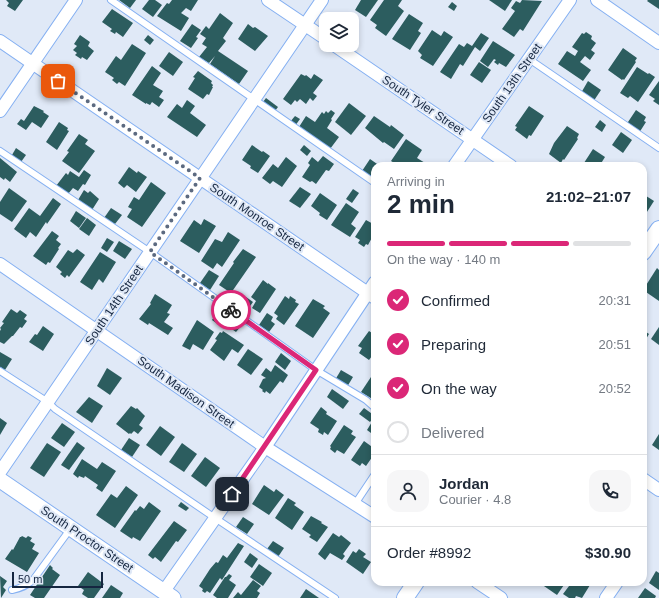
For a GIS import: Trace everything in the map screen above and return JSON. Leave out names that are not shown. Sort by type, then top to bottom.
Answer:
[{"type":"main road","points":[[647,246],[659,229]]},
{"type":"main road","points":[[405,598],[413,586]]},
{"type":"street","points":[[0,110],[76,0]]},
{"type":"street","points":[[268,0],[319,34]]},
{"type":"street","name":"South 14th Street","points":[[0,472],[322,0]]},
{"type":"street","name":"South 13th Street","points":[[457,162],[570,0]]},
{"type":"street","points":[[597,0],[659,43]]},
{"type":"street","name":"South Monroe Street","points":[[0,41],[371,296]]},
{"type":"street","name":"South Tyler Street","points":[[344,52],[505,162]]},
{"type":"street","name":"South Madison Street","points":[[0,264],[265,447],[371,514]]},
{"type":"street","points":[[166,596],[215,518],[265,447],[316,370],[371,296]]},
{"type":"street","name":"South Proctor Street","points":[[0,480],[71,528],[166,596]]},
{"type":"street","points":[[647,482],[659,490]]},
{"type":"street","points":[[483,586],[501,598]]},
{"type":"street","points":[[606,598],[614,586]]},
{"type":"lane","points":[[111,0],[371,180]]},
{"type":"lane","points":[[529,58],[659,148]]},
{"type":"lane","points":[[0,150],[150,252],[316,370],[371,404]]},
{"type":"lane","points":[[0,371],[48,402],[55,409],[335,598]]},
{"type":"lane","points":[[355,504],[371,480]]},
{"type":"lane","points":[[12,590],[22,588],[33,580],[71,528]]},
{"type":"building","points":[[6,0],[23,0],[15,11],[7,6],[9,3]]},
{"type":"building","points":[[119,0],[136,0],[130,8]]},
{"type":"building","points":[[149,0],[155,0],[162,5],[153,17],[142,9]]},
{"type":"building","points":[[172,0],[198,0],[191,11],[186,8],[181,13],[189,18],[181,31],[157,16],[167,3],[169,4]]},
{"type":"building","points":[[361,0],[378,0],[366,17],[355,10]]},
{"type":"building","points":[[384,0],[402,0],[398,6],[404,11],[386,36],[375,28],[377,25],[370,20]]},
{"type":"building","points":[[489,0],[512,0],[505,11]]},
{"type":"building","points":[[522,0],[542,1],[523,31],[520,29],[514,37],[502,29],[515,11],[511,8],[516,1],[520,3]]},
{"type":"building","points":[[659,0],[659,9],[647,1]]},
{"type":"building","points":[[452,2],[457,6],[454,11],[448,7]]},
{"type":"building","points":[[112,9],[133,23],[123,37],[116,32],[115,34],[110,31],[112,29],[102,22]]},
{"type":"building","points":[[220,13],[233,23],[223,38],[226,41],[218,51],[248,71],[239,84],[210,64],[215,56],[209,63],[199,57],[207,47],[202,44],[206,38],[200,34],[206,26],[209,29]]},
{"type":"building","points":[[409,14],[423,23],[418,31],[421,33],[410,50],[392,39]]},
{"type":"building","points":[[192,24],[201,30],[196,37],[198,38],[191,48],[180,41]]},
{"type":"building","points":[[248,24],[268,36],[255,51],[238,39]]},
{"type":"building","points":[[432,30],[441,36],[444,31],[453,37],[433,66],[420,58],[422,55],[418,51]]},
{"type":"building","points":[[586,32],[592,36],[591,39],[596,43],[591,50],[595,53],[590,60],[585,56],[580,62],[591,70],[583,81],[558,64],[567,51],[575,56],[578,51],[572,47],[582,33],[584,34]]},
{"type":"building","points":[[481,33],[489,38],[480,51],[475,47],[463,66],[460,64],[451,79],[440,72],[459,44],[464,47],[467,43],[472,46]]},
{"type":"building","points":[[80,35],[90,42],[88,46],[94,51],[87,60],[82,57],[81,59],[75,55],[77,53],[73,50],[77,46],[74,44]]},
{"type":"building","points":[[148,35],[154,40],[150,45],[144,40]]},
{"type":"building","points":[[493,41],[515,55],[506,67],[499,63],[498,65],[494,62],[496,60],[494,59],[488,67],[480,61]]},
{"type":"building","points":[[132,44],[146,53],[125,86],[119,82],[117,84],[112,80],[114,78],[105,72],[116,56],[121,60]]},
{"type":"building","points":[[623,48],[637,58],[624,80],[622,80],[608,70]]},
{"type":"building","points":[[169,52],[183,62],[173,76],[159,66]]},
{"type":"building","points":[[479,62],[491,70],[482,83],[470,75]]},
{"type":"building","points":[[152,66],[161,73],[153,85],[163,91],[159,97],[164,100],[159,107],[152,102],[150,105],[146,104],[132,95]]},
{"type":"building","points":[[637,67],[655,77],[638,102],[630,96],[628,98],[620,93]]},
{"type":"building","points":[[198,71],[212,81],[211,83],[213,85],[209,95],[207,94],[203,99],[188,89],[195,78],[193,77]]},
{"type":"building","points":[[301,74],[306,75],[311,79],[314,74],[323,80],[313,93],[317,96],[313,101],[310,98],[306,104],[300,99],[297,102],[295,100],[291,105],[283,99]]},
{"type":"building","points":[[588,81],[601,90],[593,102],[581,93]]},
{"type":"building","points":[[659,81],[659,105],[653,101],[655,99],[649,95]]},
{"type":"building","points":[[266,98],[278,107],[275,111],[263,102]]},
{"type":"building","points":[[187,100],[195,106],[190,113],[206,125],[197,137],[167,117],[177,104],[182,108]]},
{"type":"building","points":[[349,103],[366,116],[351,135],[335,122]]},
{"type":"building","points":[[34,106],[44,111],[43,112],[49,116],[41,128],[32,122],[26,130],[17,124],[21,119],[24,121]]},
{"type":"building","points":[[529,106],[544,116],[531,136],[529,135],[527,139],[515,130],[517,127],[515,126]]},
{"type":"building","points":[[331,110],[335,113],[327,128],[339,137],[330,149],[299,127],[306,116],[315,122],[322,112],[324,114],[326,111],[328,113]]},
{"type":"building","points":[[636,110],[646,117],[644,121],[646,122],[639,133],[626,125]]},
{"type":"building","points":[[295,116],[300,119],[295,126],[290,122]]},
{"type":"building","points":[[374,116],[390,127],[391,125],[404,135],[394,149],[384,142],[383,143],[365,128]]},
{"type":"building","points":[[600,120],[606,125],[602,132],[595,127]]},
{"type":"building","points":[[59,122],[68,128],[67,130],[69,131],[57,150],[46,142]]},
{"type":"building","points":[[567,126],[579,134],[578,139],[562,162],[549,154],[554,143]]},
{"type":"building","points":[[621,132],[632,140],[623,153],[612,145]]},
{"type":"building","points":[[79,134],[88,140],[85,144],[95,151],[79,173],[62,161]]},
{"type":"building","points":[[406,139],[422,150],[417,158],[424,162],[391,161]]},
{"type":"building","points":[[252,145],[270,156],[258,173],[242,160]]},
{"type":"building","points":[[304,145],[311,151],[307,156],[300,150]]},
{"type":"building","points":[[16,148],[26,155],[21,162],[12,155]]},
{"type":"building","points":[[593,149],[605,157],[602,162],[585,162]]},
{"type":"building","points":[[323,156],[334,164],[329,171],[326,170],[316,184],[302,177],[310,165],[308,163],[312,157],[318,162]]},
{"type":"building","points":[[286,157],[297,166],[282,187],[273,181],[270,184],[262,178],[273,164],[278,168]]},
{"type":"building","points":[[0,158],[17,172],[10,182],[5,178],[4,180],[0,177]]},
{"type":"building","points":[[370,159],[374,162],[371,162],[371,177],[362,171]]},
{"type":"building","points":[[129,167],[137,173],[138,171],[147,177],[136,192],[127,185],[124,188],[118,183]]},
{"type":"building","points":[[84,170],[91,175],[85,185],[83,184],[78,191],[73,188],[68,194],[56,186],[66,173],[68,175],[70,171],[79,177]]},
{"type":"building","points":[[151,182],[166,193],[142,227],[127,217],[132,209],[128,207],[134,197],[139,200]]},
{"type":"building","points":[[300,187],[311,194],[300,208],[289,201]]},
{"type":"building","points":[[9,188],[27,201],[12,222],[0,214],[0,202]]},
{"type":"building","points":[[353,189],[359,193],[352,203],[346,199]]},
{"type":"building","points":[[84,190],[88,193],[90,191],[99,199],[92,210],[78,200]]},
{"type":"building","points":[[320,193],[337,205],[327,220],[319,215],[320,213],[311,206]]},
{"type":"building","points":[[647,197],[654,201],[647,212]]},
{"type":"building","points":[[53,198],[61,204],[36,237],[30,232],[26,238],[14,229],[29,208],[40,216]]},
{"type":"building","points":[[346,203],[359,212],[351,224],[356,228],[350,237],[331,225]]},
{"type":"building","points":[[111,208],[122,215],[115,224],[104,218]]},
{"type":"building","points":[[76,211],[86,218],[79,228],[70,221]]},
{"type":"building","points":[[87,218],[96,225],[89,236],[79,229]]},
{"type":"building","points":[[204,219],[216,226],[199,253],[180,241],[194,220],[201,225]]},
{"type":"building","points":[[366,220],[371,223],[371,240],[368,245],[366,244],[364,247],[358,243],[360,240],[355,237]]},
{"type":"building","points":[[52,231],[59,236],[56,240],[61,244],[50,263],[48,262],[46,265],[33,256]]},
{"type":"building","points":[[228,232],[240,240],[222,267],[217,263],[213,269],[201,261],[215,239],[222,242]]},
{"type":"building","points":[[107,238],[114,242],[107,252],[101,248]]},
{"type":"building","points":[[119,241],[132,249],[125,259],[113,251]]},
{"type":"building","points":[[77,249],[85,255],[69,277],[67,275],[65,278],[60,274],[62,272],[56,267],[68,250],[73,253]]},
{"type":"building","points":[[243,249],[256,257],[231,293],[219,285]]},
{"type":"building","points":[[100,252],[116,262],[103,283],[99,279],[92,290],[80,282]]},
{"type":"building","points":[[657,268],[659,270],[659,301],[647,293],[647,284]]},
{"type":"building","points":[[209,270],[219,276],[210,290],[200,283]]},
{"type":"building","points":[[263,280],[276,289],[260,313],[252,308],[256,301],[251,297]]},
{"type":"building","points":[[155,294],[172,305],[167,313],[170,314],[164,322],[173,328],[168,335],[149,323],[148,325],[139,319],[151,304],[150,303]]},
{"type":"building","points":[[285,296],[289,299],[290,296],[299,304],[284,325],[276,319],[278,316],[274,313]]},
{"type":"building","points":[[246,297],[253,302],[245,313],[238,308]]},
{"type":"building","points":[[313,299],[325,306],[323,308],[330,313],[313,338],[295,326]]},
{"type":"building","points":[[11,309],[17,313],[20,310],[27,315],[24,319],[27,321],[22,328],[20,327],[4,344],[0,342],[0,328],[4,323],[2,322]]},
{"type":"building","points":[[219,310],[229,317],[222,327],[212,320]]},
{"type":"building","points":[[267,313],[273,317],[271,321],[275,324],[269,332],[259,325]]},
{"type":"building","points":[[232,318],[241,326],[236,332],[226,325]]},
{"type":"building","points":[[197,320],[214,332],[203,350],[193,344],[190,350],[182,346]]},
{"type":"building","points":[[43,326],[54,334],[43,351],[29,342],[35,334],[37,335]]},
{"type":"building","points":[[659,327],[659,345],[651,339]]},
{"type":"building","points":[[223,331],[244,345],[238,353],[232,349],[224,361],[210,350],[217,340],[215,339],[220,332],[222,333]]},
{"type":"building","points":[[369,331],[371,332],[371,357],[369,360],[359,353],[362,348],[358,346]]},
{"type":"building","points":[[248,349],[263,359],[251,375],[237,365]]},
{"type":"building","points":[[0,352],[12,359],[5,370],[0,367]]},
{"type":"building","points":[[281,353],[291,361],[285,370],[275,362]]},
{"type":"building","points":[[275,365],[288,375],[283,383],[280,381],[270,394],[266,391],[265,393],[259,387],[263,379],[266,378],[261,375],[266,368],[271,372]]},
{"type":"building","points":[[107,368],[122,378],[110,395],[97,386]]},
{"type":"building","points":[[341,370],[353,377],[347,387],[335,380]]},
{"type":"building","points":[[371,377],[371,398],[361,392]]},
{"type":"building","points":[[332,389],[349,401],[343,409],[327,397]]},
{"type":"building","points":[[89,397],[103,406],[92,423],[76,412]]},
{"type":"building","points":[[131,406],[136,409],[137,408],[145,416],[139,425],[143,428],[138,434],[134,431],[129,434],[116,424]]},
{"type":"building","points":[[321,407],[327,412],[326,414],[337,421],[328,435],[324,432],[323,435],[318,432],[319,429],[310,423]]},
{"type":"building","points":[[364,408],[371,413],[371,421],[370,422],[359,414]]},
{"type":"building","points":[[0,418],[7,423],[0,435]]},
{"type":"building","points":[[62,423],[75,432],[64,447],[51,438]]},
{"type":"building","points":[[371,424],[371,433],[367,430]]},
{"type":"building","points":[[344,425],[353,431],[351,434],[356,437],[344,454],[337,450],[335,453],[330,449],[330,446]]},
{"type":"building","points":[[160,426],[175,437],[161,456],[146,445]]},
{"type":"building","points":[[659,434],[659,450],[652,445]]},
{"type":"building","points":[[129,438],[140,445],[132,457],[121,450]]},
{"type":"building","points":[[364,441],[371,446],[371,459],[366,466],[362,463],[360,466],[351,460]]},
{"type":"building","points":[[77,442],[85,448],[69,470],[61,465]]},
{"type":"building","points":[[47,443],[61,452],[44,477],[30,468]]},
{"type":"building","points":[[182,443],[197,454],[184,472],[169,462]]},
{"type":"building","points":[[205,457],[220,468],[206,487],[191,476]]},
{"type":"building","points":[[82,459],[97,469],[102,462],[116,471],[102,492],[96,488],[98,485],[85,476],[84,478],[79,476],[78,478],[73,474]]},
{"type":"building","points":[[264,485],[274,492],[276,489],[284,495],[269,515],[252,504]]},
{"type":"building","points":[[126,486],[138,495],[115,528],[96,515],[111,494],[117,498]]},
{"type":"building","points":[[288,498],[296,503],[294,505],[304,512],[292,530],[275,518]]},
{"type":"building","points":[[149,502],[161,511],[140,541],[133,537],[132,539],[120,531],[135,510],[136,511],[140,506],[144,509]]},
{"type":"building","points":[[181,502],[189,508],[186,511],[178,506]]},
{"type":"building","points":[[311,516],[328,527],[317,542],[309,537],[311,535],[302,529]]},
{"type":"building","points":[[243,517],[254,524],[247,534],[236,527]]},
{"type":"building","points":[[174,521],[187,530],[178,542],[176,541],[161,562],[155,557],[153,559],[148,555]]},
{"type":"building","points":[[333,533],[339,537],[341,535],[351,543],[343,554],[345,556],[342,560],[330,553],[325,560],[318,554]]},
{"type":"building","points":[[22,536],[32,538],[30,541],[35,544],[32,549],[39,553],[27,572],[5,559]]},
{"type":"building","points":[[273,541],[284,548],[278,557],[267,549]]},
{"type":"building","points":[[238,543],[244,546],[222,580],[220,578],[210,593],[207,591],[205,593],[202,591],[203,589],[199,586],[210,569],[216,562],[218,563],[223,555],[227,558]]},
{"type":"building","points":[[359,549],[366,554],[363,557],[371,562],[363,574],[346,562],[353,551],[356,553]]},
{"type":"building","points":[[250,553],[258,559],[252,568],[244,562]]},
{"type":"building","points":[[259,564],[272,573],[263,586],[250,577]]},
{"type":"building","points":[[50,565],[53,568],[52,569],[60,575],[44,598],[35,598],[30,595]]},
{"type":"building","points":[[656,571],[659,573],[659,590],[649,583]]},
{"type":"building","points":[[88,572],[104,584],[94,598],[88,598],[82,594],[84,590],[78,586]]},
{"type":"building","points":[[229,574],[232,576],[229,580],[236,585],[228,598],[217,598],[213,595],[225,577]]},
{"type":"building","points":[[0,576],[7,581],[3,587],[6,590],[1,598]]},
{"type":"building","points":[[253,580],[261,586],[257,591],[260,593],[257,598],[233,598],[238,592],[241,595]]},
{"type":"building","points":[[111,585],[123,593],[120,598],[102,598]]},
{"type":"building","points":[[544,586],[563,586],[557,595]]},
{"type":"building","points":[[569,586],[589,586],[582,598],[576,596],[575,598],[569,598],[563,594]]},
{"type":"building","points":[[645,588],[656,596],[655,598],[638,598]]},
{"type":"building","points":[[306,589],[319,598],[300,598]]},
{"type":"way so far","points":[[58,81],[200,178],[150,252],[231,310]]},
{"type":"route","points":[[231,310],[316,370],[232,494]]}]
